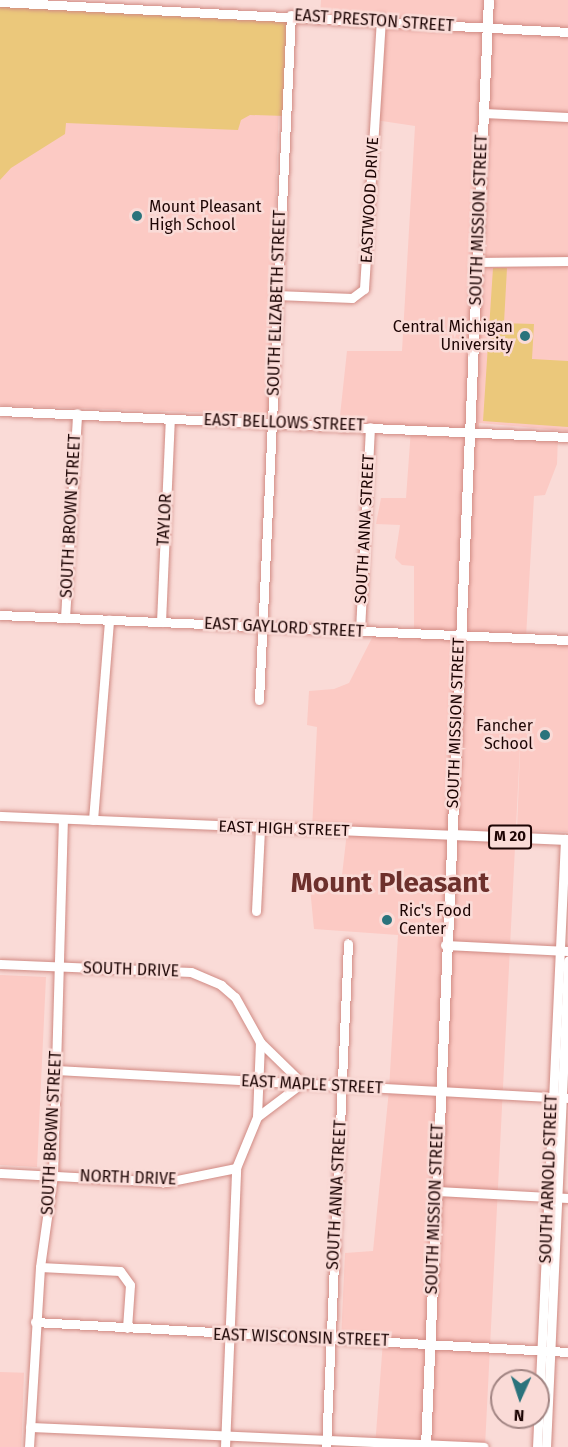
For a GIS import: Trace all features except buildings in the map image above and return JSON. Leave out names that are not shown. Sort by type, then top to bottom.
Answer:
[{"type":"main road","name":"SOUTH MISSION STREET","points":[[426,1446],[446,945],[489,0]]},
{"type":"main road","name":"EAST HIGH STREET","points":[[452,836],[566,839]]},
{"type":"street","name":"EAST PRESTON STREET","points":[[0,2],[145,4],[381,19],[487,29],[568,32]]},
{"type":"street","name":"SOUTH ELIZABETH STREET","points":[[259,700],[276,295],[291,15]]},
{"type":"street","name":"EASTWOOD DRIVE","points":[[276,295],[352,298],[364,289],[381,19]]},
{"type":"street","points":[[483,113],[568,117]]},
{"type":"street","points":[[477,262],[568,261]]},
{"type":"street","name":"EAST BELLOWS STREET","points":[[0,411],[568,437]]},
{"type":"street","name":"SOUTH BROWN STREET","points":[[65,618],[77,413]]},
{"type":"street","name":"TAYLOR","points":[[161,622],[170,419]]},
{"type":"street","name":"SOUTH ANNA STREET","points":[[360,631],[370,427]]},
{"type":"street","name":"EAST GAYLORD STREET","points":[[0,615],[568,640]]},
{"type":"street","points":[[93,820],[109,620]]},
{"type":"street","name":"EAST HIGH STREET","points":[[0,816],[452,836]]},
{"type":"street","name":"SOUTH BROWN STREET","points":[[29,1447],[35,1322],[53,1175],[63,819]]},
{"type":"street","points":[[256,911],[260,829]]},
{"type":"street","name":"SOUTH ARNOLD STREET","points":[[561,1098],[566,839]]},
{"type":"street","name":"SOUTH ANNA STREET","points":[[326,1443],[348,944]]},
{"type":"street","points":[[446,945],[564,951]]},
{"type":"street","name":"SOUTH ARNOLD STREET","points":[[546,1447],[546,1352],[568,960]]},
{"type":"street","name":"SOUTH DRIVE","points":[[0,964],[191,972],[205,977],[234,997],[260,1042],[302,1083]]},
{"type":"street","points":[[225,1447],[236,1168],[257,1117],[260,1042]]},
{"type":"street","name":"EAST MAPLE STREET","points":[[56,1070],[561,1098]]},
{"type":"street","points":[[257,1117],[302,1083]]},
{"type":"street","name":"NORTH DRIVE","points":[[0,1173],[167,1182],[236,1168]]},
{"type":"street","points":[[436,1191],[568,1198]]},
{"type":"street","points":[[40,1267],[120,1271],[130,1285],[127,1328]]},
{"type":"street","name":"EAST WISCONSIN STREET","points":[[35,1322],[228,1336],[568,1352]]},
{"type":"street","name":"SOUTH ARNOLD STREET","points":[[537,1447],[546,1352]]},
{"type":"street","points":[[30,1426],[225,1435],[326,1443],[484,1447]]},
{"type":"shaded area","points":[[321,0],[568,0],[568,431],[479,423],[479,430],[558,436],[557,464],[545,495],[534,496],[526,638],[568,641],[568,832],[517,830],[521,727],[485,1447],[375,1447],[383,1341],[341,1340],[345,1253],[373,1251],[389,1090],[398,935],[314,929],[310,888],[341,884],[347,832],[312,830],[317,727],[307,725],[309,691],[334,689],[349,683],[375,632],[414,633],[414,566],[402,565],[395,558],[400,525],[376,524],[381,498],[406,498],[411,429],[339,425],[347,351],[402,351],[415,126],[375,120],[381,19],[320,17]]},
{"type":"shaded area","points":[[0,2],[291,15],[286,116],[250,115],[241,120],[238,130],[66,123],[65,134],[11,168],[0,180]]},
{"type":"shaded area","name":"Mount Pleasant High School","points":[[0,14],[282,24],[268,415],[0,405]]},
{"type":"shaded area","points":[[493,268],[507,268],[504,323],[534,324],[532,359],[568,361],[568,427],[483,421]]},
{"type":"shaded area","points":[[0,975],[46,977],[37,1167],[0,1165]]},
{"type":"shaded area","points":[[0,1372],[24,1373],[21,1447],[0,1447]]},
{"type":"place","name":"Mount Pleasant High School","points":[[137,216]]},
{"type":"place","name":"Central Michigan University","points":[[525,336]]},
{"type":"place","name":"Fancher School","points":[[545,735]]},
{"type":"place","name":"Ric's Food Center","points":[[387,920]]},
{"type":"district","name":"Mount Pleasant","points":[[390,883]]}]
